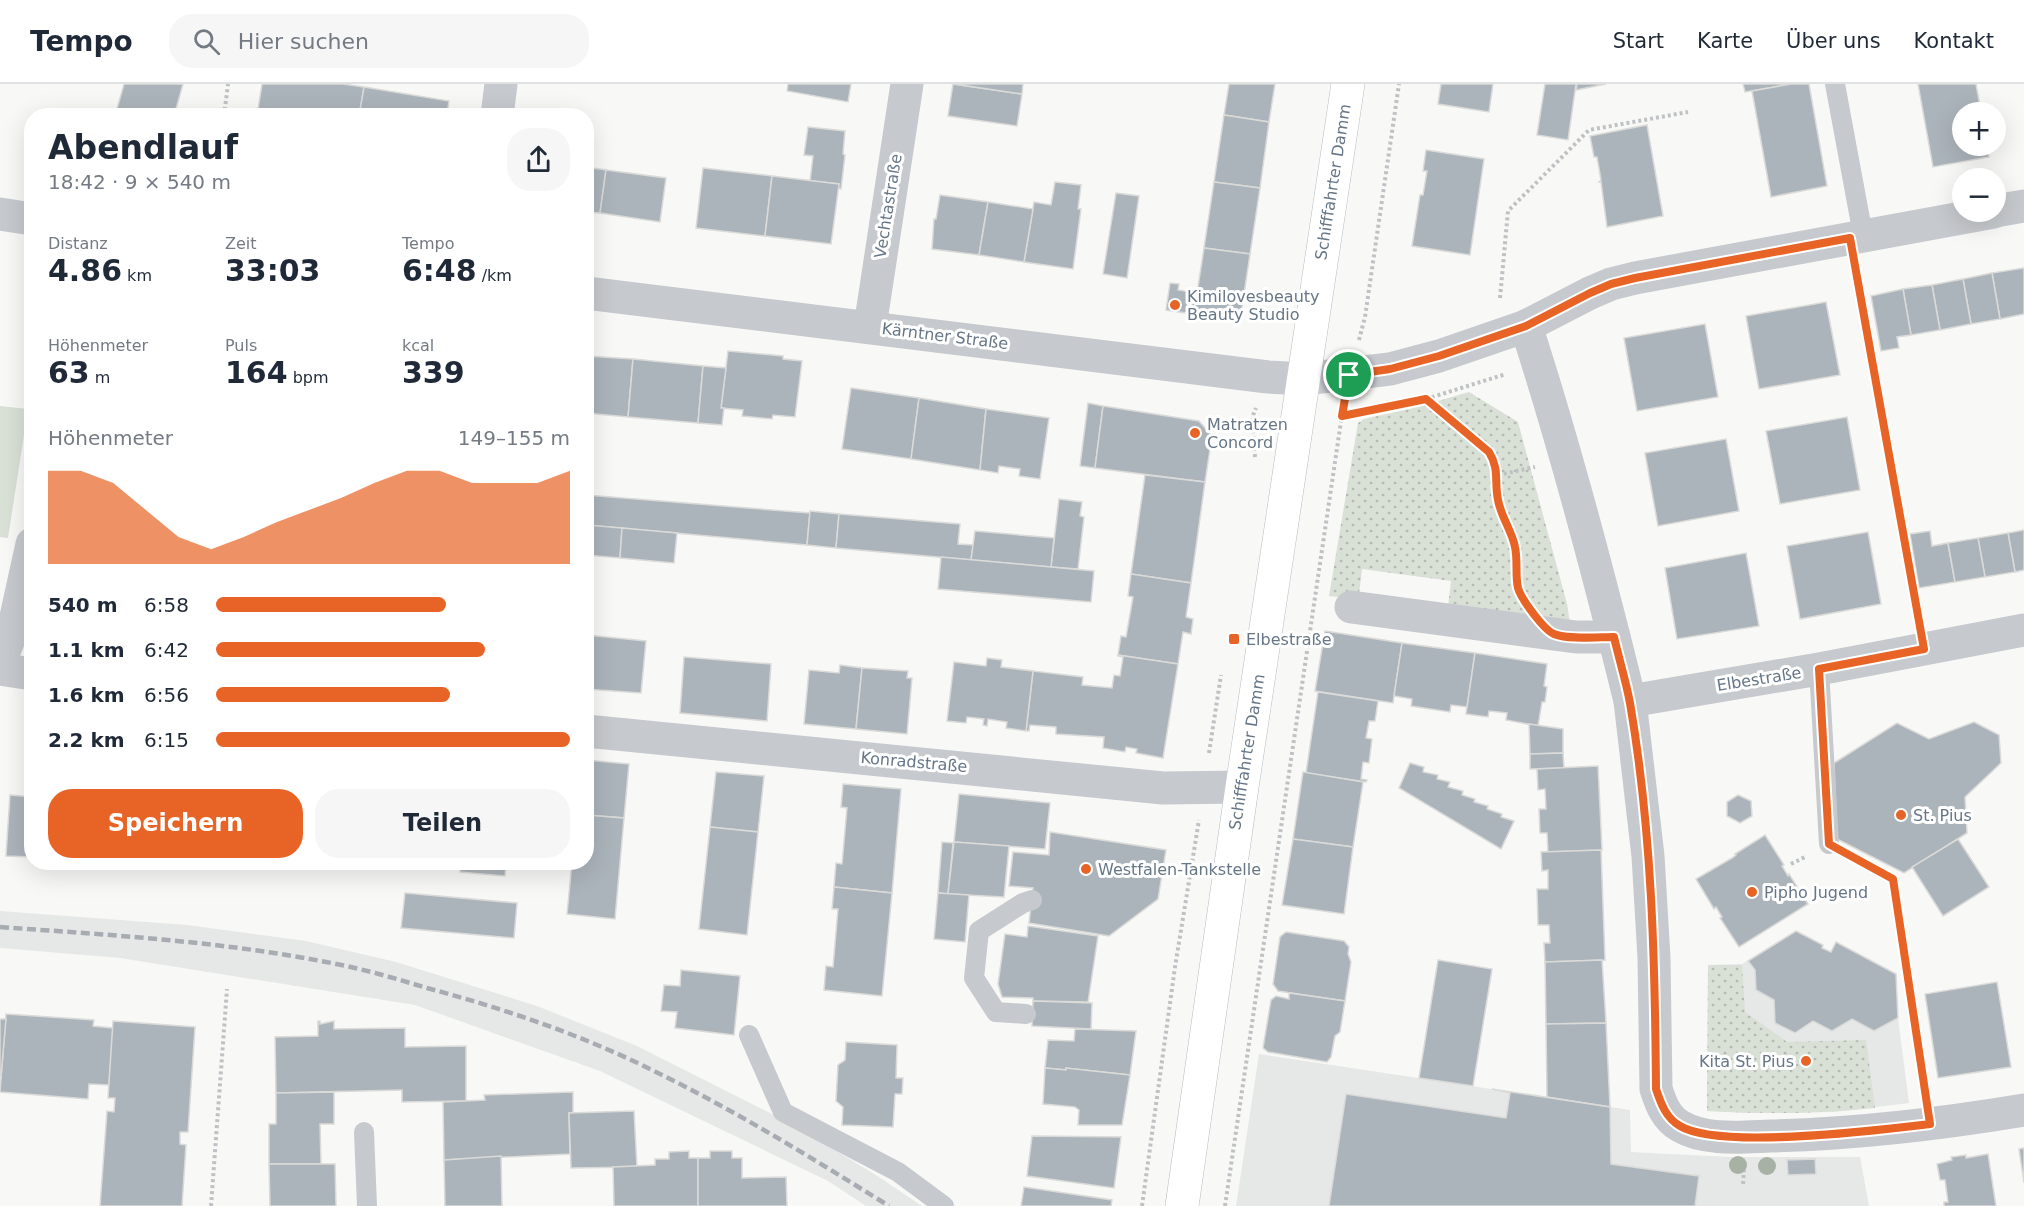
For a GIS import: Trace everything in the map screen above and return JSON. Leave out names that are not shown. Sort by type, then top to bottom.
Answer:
[{"type":"main road","name":"Schifffahrter Damm","points":[[1182,1206],[1242,787],[1348,84]]},
{"type":"street","points":[[498,108],[501,84]]},
{"type":"street","name":"Vechtastraße","points":[[870,327],[907,84]]},
{"type":"street","name":"Kärntner Straße","points":[[2006,209],[2024,206]]},
{"type":"street","points":[[0,214],[24,218]]},
{"type":"street","name":"Kärntner Straße","points":[[594,294],[1268,377],[1304,379],[1390,369],[1512,331],[1611,284],[1635,278],[1952,219]]},
{"type":"street","points":[[1512,331],[1538,364],[1630,701],[1648,856],[1654,958],[1656,1089],[1662,1109],[1680,1126],[1709,1135],[1802,1136],[1930,1124],[2024,1110]]},
{"type":"street","points":[[0,662],[14,626],[24,580]]},
{"type":"street","points":[[1351,607],[1576,637],[1614,637]]},
{"type":"street","name":"Elbestraße","points":[[1630,701],[1819,669],[2024,630]]},
{"type":"street","points":[[0,669],[24,673]]},
{"type":"street","name":"Konradstraße","points":[[594,732],[1163,788],[1242,787]]},
{"type":"lane","points":[[1835,84],[1856,237]]},
{"type":"lane","points":[[1819,669],[1829,844]]},
{"type":"lane","points":[[1026,1014],[996,1012],[974,978],[979,931],[1023,903],[1032,900]]},
{"type":"lane","points":[[749,1035],[783,1112],[898,1172],[944,1206]]},
{"type":"lane","points":[[364,1132],[367,1206]]},
{"type":"path","points":[[225,108],[228,84]]},
{"type":"path","points":[[1225,1206],[1342,416],[1349,375],[1365,316],[1399,84]]},
{"type":"path","points":[[1512,331],[1508,211],[1589,130],[1688,112]]},
{"type":"path","points":[[1856,237],[1924,649]]},
{"type":"path","points":[[1342,416],[1426,399],[1538,364]]},
{"type":"path","points":[[1426,399],[1489,452],[1494,461],[1498,475],[1497,494],[1501,513],[1515,546],[1517,585],[1521,598],[1553,634]]},
{"type":"path","points":[[1791,864],[1829,844],[1893,879],[1930,1124]]},
{"type":"path","points":[[211,1206],[227,989]]},
{"type":"shaded area","points":[[1469,392],[1518,422],[1567,604],[1570,623],[1448,607],[1451,581],[1362,569],[1359,595],[1352,599],[1329,596],[1358,423],[1364,419],[1418,407]]},
{"type":"shaded area","points":[[0,406],[24,409],[24,435],[8,538],[0,537]]},
{"type":"shaded area","points":[[0,911],[187,925],[306,941],[396,962],[537,1006],[637,1046],[792,1124],[922,1206],[866,1206],[828,1181],[600,1071],[415,1005],[120,958],[0,948]]},
{"type":"shaded area","name":"Kita St. Pius","points":[[1796,931],[1830,952],[1836,942],[1896,974],[1898,1018],[1909,1103],[1834,1112],[1707,1111],[1708,965],[1742,964]]},
{"type":"shaded area","points":[[1708,965],[1742,965],[1745,1012],[1787,1042],[1866,1040],[1875,1108],[1791,1113],[1707,1111]]},
{"type":"shaded area","points":[[1259,1054],[1630,1110],[1631,1152],[1731,1157],[1860,1157],[1869,1206],[1236,1206]]},
{"type":"building","points":[[124,84],[183,84],[176,108],[117,108]]},
{"type":"building","points":[[262,84],[343,84],[364,87],[360,108],[258,108]]},
{"type":"building","points":[[788,84],[851,84],[848,102],[787,91]]},
{"type":"building","points":[[953,84],[1022,94],[1017,126],[948,116]]},
{"type":"building","points":[[954,84],[1023,84],[1022,94]]},
{"type":"building","points":[[1229,84],[1275,84],[1269,122],[1224,115]]},
{"type":"building","points":[[1441,84],[1493,84],[1489,112],[1438,104]]},
{"type":"building","points":[[1545,84],[1576,84],[1568,140],[1537,135]]},
{"type":"building","points":[[1577,84],[1606,84],[1576,90]]},
{"type":"building","points":[[1743,84],[1791,84],[1745,92]]},
{"type":"building","points":[[1791,84],[1809,84],[1827,186],[1771,197],[1752,91]]},
{"type":"building","points":[[1918,84],[1976,84],[1979,102],[1952,102],[1952,156],[1989,157],[1933,167]]},
{"type":"building","points":[[364,87],[449,101],[448,108],[360,108]]},
{"type":"building","points":[[1224,115],[1269,122],[1260,188],[1214,182]]},
{"type":"building","points":[[1647,125],[1663,216],[1607,227],[1597,157],[1594,157],[1590,136]]},
{"type":"building","points":[[808,127],[845,131],[841,189],[838,188],[839,184],[810,181],[813,156],[804,155]]},
{"type":"building","points":[[1426,150],[1484,159],[1470,255],[1412,246],[1420,195],[1423,195],[1427,171],[1423,171]]},
{"type":"building","points":[[594,168],[606,170],[600,213],[594,213]]},
{"type":"building","points":[[703,168],[772,176],[765,236],[696,228]]},
{"type":"building","points":[[606,170],[666,178],[660,222],[600,213]]},
{"type":"building","points":[[772,176],[839,184],[831,244],[765,236]]},
{"type":"building","points":[[1055,182],[1081,185],[1078,209],[1081,209],[1073,269],[1024,262],[1034,202],[1051,205]]},
{"type":"building","points":[[1214,182],[1260,188],[1250,254],[1204,248]]},
{"type":"building","points":[[1116,193],[1139,196],[1127,278],[1103,274]]},
{"type":"building","points":[[940,195],[988,202],[979,255],[932,249],[934,219],[936,219]]},
{"type":"building","points":[[988,202],[1033,209],[1024,262],[979,255]]},
{"type":"building","points":[[1204,248],[1250,254],[1240,321],[1166,310],[1170,283],[1179,284],[1178,290],[1197,293]]},
{"type":"building","points":[[2024,268],[2024,314],[2000,319],[1992,273]]},
{"type":"building","points":[[1992,273],[2000,319],[1971,324],[1963,279]]},
{"type":"building","points":[[1963,279],[1971,324],[1940,330],[1932,285]]},
{"type":"building","points":[[1932,285],[1940,330],[1911,335],[1903,289]]},
{"type":"building","points":[[1903,289],[1911,335],[1897,337],[1899,348],[1881,351],[1871,296]]},
{"type":"building","points":[[1826,302],[1840,375],[1759,389],[1746,316]]},
{"type":"building","points":[[1705,324],[1718,397],[1637,411],[1624,338]]},
{"type":"building","points":[[728,351],[783,356],[783,359],[802,361],[795,417],[773,415],[772,419],[742,416],[743,410],[721,408]]},
{"type":"building","points":[[594,357],[633,359],[628,417],[594,414]]},
{"type":"building","points":[[633,359],[703,366],[698,423],[628,417]]},
{"type":"building","points":[[703,366],[726,368],[721,408],[724,408],[722,425],[698,423]]},
{"type":"building","points":[[851,388],[919,398],[911,459],[842,449]]},
{"type":"building","points":[[919,398],[986,409],[980,470],[911,459]]},
{"type":"building","points":[[1088,403],[1103,406],[1095,468],[1080,466]]},
{"type":"building","points":[[1103,406],[1199,421],[1212,436],[1205,482],[1095,468]]},
{"type":"building","points":[[986,409],[1049,418],[1040,479],[1019,476],[1020,469],[999,466],[998,473],[980,470]]},
{"type":"building","points":[[1847,417],[1860,490],[1780,504],[1766,431]]},
{"type":"building","points":[[1726,439],[1739,511],[1658,526],[1645,453]]},
{"type":"building","points":[[1145,475],[1205,482],[1191,583],[1131,574]]},
{"type":"building","points":[[594,496],[810,513],[807,545],[594,526]]},
{"type":"building","points":[[1059,499],[1082,502],[1080,516],[1084,517],[1078,569],[1051,567]]},
{"type":"building","points":[[810,511],[839,514],[836,548],[807,545]]},
{"type":"building","points":[[839,514],[960,524],[958,544],[973,545],[971,560],[836,548]]},
{"type":"building","points":[[594,526],[622,528],[620,558],[594,556]]},
{"type":"building","points":[[622,528],[677,533],[674,563],[620,558]]},
{"type":"building","points":[[2024,530],[2024,570],[2015,572],[2008,533]]},
{"type":"building","points":[[975,531],[1054,538],[1051,567],[971,560]]},
{"type":"building","points":[[1930,531],[1932,546],[1948,543],[1955,582],[1919,588],[1910,534]]},
{"type":"building","points":[[1868,532],[1881,604],[1800,619],[1787,546]]},
{"type":"building","points":[[2008,533],[2015,572],[1985,577],[1978,538]]},
{"type":"building","points":[[1978,538],[1985,577],[1955,582],[1948,543]]},
{"type":"building","points":[[1746,553],[1759,626],[1677,639],[1665,568]]},
{"type":"building","points":[[941,557],[1094,571],[1091,602],[938,589]]},
{"type":"building","points":[[1131,574],[1191,583],[1186,617],[1193,619],[1191,634],[1183,632],[1178,664],[1118,655],[1121,636],[1126,637],[1133,597],[1128,596]]},
{"type":"building","points":[[1325,631],[1402,643],[1393,703],[1315,691]]},
{"type":"building","points":[[594,636],[646,641],[641,693],[594,690]]},
{"type":"building","points":[[1402,643],[1475,653],[1467,707],[1451,705],[1450,712],[1411,706],[1412,699],[1394,696]]},
{"type":"building","points":[[1475,653],[1547,664],[1544,686],[1547,687],[1545,702],[1542,702],[1538,726],[1506,720],[1507,713],[1489,711],[1488,717],[1466,714]]},
{"type":"building","points":[[1118,655],[1178,664],[1163,758],[1136,753],[1137,749],[1126,747],[1125,752],[1103,748],[1104,737],[1056,734],[1056,727],[1030,725],[1029,731],[1026,731],[1033,671],[1083,677],[1082,685],[1112,688],[1114,675],[1120,676],[1123,657]]},
{"type":"building","points":[[684,657],[771,664],[767,721],[680,713]]},
{"type":"building","points":[[987,658],[1002,660],[1001,667],[1033,671],[1026,731],[1006,728],[1007,722],[988,719],[987,726],[983,725],[984,719],[967,717],[966,723],[947,721],[954,662],[986,666]]},
{"type":"building","points":[[840,665],[862,668],[856,729],[804,724],[809,670],[839,673]]},
{"type":"building","points":[[862,668],[908,671],[907,678],[912,678],[907,734],[856,729]]},
{"type":"building","points":[[1318,692],[1378,701],[1375,721],[1369,721],[1366,738],[1372,739],[1369,763],[1363,762],[1361,779],[1367,780],[1366,782],[1306,773]]},
{"type":"building","name":"St. Pius","points":[[1974,722],[1999,735],[2001,763],[1965,797],[1967,833],[1904,873],[1837,839],[1834,763],[1897,723],[1929,739]]},
{"type":"building","points":[[1529,724],[1563,729],[1563,753],[1530,754]]},
{"type":"building","points":[[1563,753],[1564,768],[1530,769],[1530,754]]},
{"type":"building","points":[[594,761],[629,764],[624,818],[594,816]]},
{"type":"building","points":[[1410,763],[1424,767],[1423,772],[1438,775],[1437,779],[1450,782],[1448,787],[1463,791],[1462,795],[1488,806],[1487,809],[1502,814],[1501,817],[1514,821],[1501,849],[1399,788]]},
{"type":"building","points":[[1598,766],[1602,850],[1548,852],[1547,833],[1540,833],[1539,809],[1546,809],[1545,789],[1538,790],[1537,769]]},
{"type":"building","points":[[716,772],[764,776],[758,832],[710,827]]},
{"type":"building","points":[[1303,772],[1363,782],[1353,847],[1293,839]]},
{"type":"building","points":[[843,784],[901,789],[892,893],[834,887],[836,863],[842,864],[847,808],[841,807]]},
{"type":"building","points":[[959,794],[1050,803],[1045,849],[954,842]]},
{"type":"building","points":[[10,795],[24,796],[24,857],[6,856]]},
{"type":"building","points":[[1738,795],[1751,801],[1752,816],[1740,823],[1727,816],[1727,802]]},
{"type":"building","points":[[594,816],[624,818],[615,919],[567,914],[571,870],[594,870]]},
{"type":"building","points":[[710,827],[758,832],[747,935],[699,929]]},
{"type":"building","points":[[1050,832],[1166,850],[1158,899],[1109,936],[1029,923],[1033,888],[1009,886],[1013,852],[1049,855]]},
{"type":"building","name":"Pipho Jugend","points":[[1765,835],[1784,865],[1782,866],[1788,876],[1789,874],[1808,904],[1739,947],[1720,918],[1722,917],[1716,907],[1714,909],[1696,879]]},
{"type":"building","points":[[1293,839],[1353,847],[1344,914],[1282,905]]},
{"type":"building","points":[[1958,839],[1989,887],[1943,916],[1912,867]]},
{"type":"building","points":[[942,842],[953,843],[948,894],[938,893]]},
{"type":"building","points":[[954,842],[1009,846],[1004,897],[948,894]]},
{"type":"building","points":[[1601,850],[1605,960],[1545,962],[1544,943],[1550,943],[1549,925],[1538,925],[1537,889],[1548,889],[1548,870],[1542,871],[1541,852]]},
{"type":"building","points":[[460,870],[505,870],[505,876],[460,872]]},
{"type":"building","points":[[834,887],[892,893],[882,996],[824,990],[826,966],[833,967],[838,909],[832,909]]},
{"type":"building","points":[[405,893],[517,903],[514,938],[401,928]]},
{"type":"building","points":[[938,893],[969,895],[965,942],[934,939]]},
{"type":"building","points":[[1028,926],[1098,936],[1088,1002],[1033,1001],[1033,998],[1002,997],[998,984],[1005,934],[1027,937]]},
{"type":"building","points":[[1796,931],[1823,945],[1822,948],[1831,952],[1836,942],[1896,974],[1898,1018],[1874,1031],[1852,1019],[1832,1031],[1813,1021],[1795,1033],[1775,1023],[1774,1000],[1756,990],[1755,970],[1748,961]]},
{"type":"building","points":[[1286,932],[1344,941],[1349,947],[1348,954],[1351,962],[1345,1001],[1278,991],[1273,984],[1280,937]]},
{"type":"building","points":[[1438,960],[1492,969],[1473,1086],[1419,1078]]},
{"type":"building","points":[[1602,960],[1606,1023],[1546,1024],[1545,962]]},
{"type":"building","points":[[681,970],[740,976],[734,1035],[675,1028],[677,1012],[661,1011],[664,985],[680,986]]},
{"type":"building","points":[[1997,982],[2011,1067],[1938,1078],[1925,994]]},
{"type":"building","points":[[1289,993],[1345,1001],[1340,1032],[1335,1036],[1331,1057],[1327,1062],[1268,1052],[1263,1048],[1271,1000],[1276,996],[1289,999]]},
{"type":"building","points":[[1033,1001],[1092,1003],[1091,1029],[1032,1026]]},
{"type":"building","points":[[6,1014],[94,1020],[93,1026],[113,1028],[109,1085],[89,1084],[88,1099],[0,1092]]},
{"type":"building","points":[[0,1019],[6,1019],[1,1076],[0,1076]]},
{"type":"building","points":[[113,1021],[195,1027],[188,1132],[180,1132],[180,1144],[186,1145],[182,1206],[100,1206],[107,1111],[114,1112],[115,1098],[108,1098]]},
{"type":"building","points":[[318,1021],[320,1024],[334,1021],[334,1029],[405,1028],[405,1047],[466,1046],[466,1101],[402,1102],[402,1090],[276,1093],[275,1037],[318,1036]]},
{"type":"building","points":[[1606,1023],[1610,1107],[1547,1097],[1546,1024]]},
{"type":"building","points":[[1075,1029],[1136,1031],[1130,1075],[1045,1068],[1048,1040],[1074,1041]]},
{"type":"building","points":[[846,1042],[897,1045],[896,1078],[903,1078],[902,1094],[895,1094],[893,1127],[842,1125],[843,1107],[836,1101],[838,1065],[845,1060]]},
{"type":"building","points":[[1045,1068],[1130,1075],[1122,1125],[1078,1125],[1079,1110],[1075,1107],[1043,1104]]},
{"type":"building","points":[[1492,1089],[1610,1107],[1611,1164],[1699,1176],[1695,1206],[1329,1206],[1346,1094],[1506,1118],[1510,1093]]},
{"type":"building","points":[[334,1092],[334,1124],[320,1124],[321,1164],[269,1164],[269,1124],[276,1124],[276,1093]]},
{"type":"building","points":[[573,1092],[573,1113],[569,1113],[570,1154],[444,1160],[443,1102],[485,1100],[484,1095]]},
{"type":"building","points":[[634,1111],[637,1167],[571,1168],[569,1113]]},
{"type":"building","points":[[1032,1136],[1121,1137],[1114,1188],[1027,1176]]},
{"type":"building","points":[[2024,1148],[2024,1183],[2019,1149]]},
{"type":"building","points":[[689,1151],[689,1158],[698,1158],[698,1206],[614,1206],[613,1167],[655,1165],[655,1159],[669,1159],[669,1152]]},
{"type":"building","points":[[710,1151],[732,1151],[732,1158],[742,1158],[742,1178],[786,1177],[787,1206],[698,1206],[698,1158],[710,1158]]},
{"type":"building","points":[[1988,1154],[1996,1206],[1944,1206],[1944,1202],[1948,1202],[1945,1180],[1940,1180],[1937,1164],[1952,1160],[1951,1157],[1966,1155],[1966,1158]]},
{"type":"building","points":[[501,1156],[502,1206],[445,1206],[444,1160]]},
{"type":"building","points":[[1815,1159],[1816,1174],[1788,1175],[1787,1160]]},
{"type":"building","points":[[269,1164],[335,1164],[336,1206],[270,1206]]},
{"type":"building","points":[[1024,1187],[1112,1200],[1111,1206],[1021,1206]]},
{"type":"railway","points":[[0,927],[163,940],[285,955],[364,970],[485,1005],[571,1034],[654,1071],[744,1119],[889,1206]]},
{"type":"place","name":"Kimilovesbeauty Beauty Studio","points":[[1175,305]]},
{"type":"place","name":"Matratzen Concord","points":[[1195,433]]},
{"type":"place","name":"Elbestraße","points":[[1234,639]]},
{"type":"place","name":"St. Pius","points":[[1901,815]]},
{"type":"place","name":"Westfalen-Tankstelle","points":[[1086,869]]},
{"type":"place","name":"Pipho Jugend","points":[[1752,892]]},
{"type":"place","name":"Kita St. Pius","points":[[1806,1061]]},
{"type":"route","points":[[1850,238],[1924,649],[1819,669],[1829,844],[1893,879],[1930,1124],[1802,1136],[1709,1135],[1680,1126],[1662,1109],[1656,1089],[1654,958],[1648,856],[1630,701],[1614,637],[1576,637],[1553,634],[1521,598],[1517,585],[1515,546],[1501,513],[1497,494],[1498,475],[1489,452],[1426,399],[1342,416],[1349,375],[1390,369],[1439,356],[1526,326],[1611,284],[1850,238]]}]
